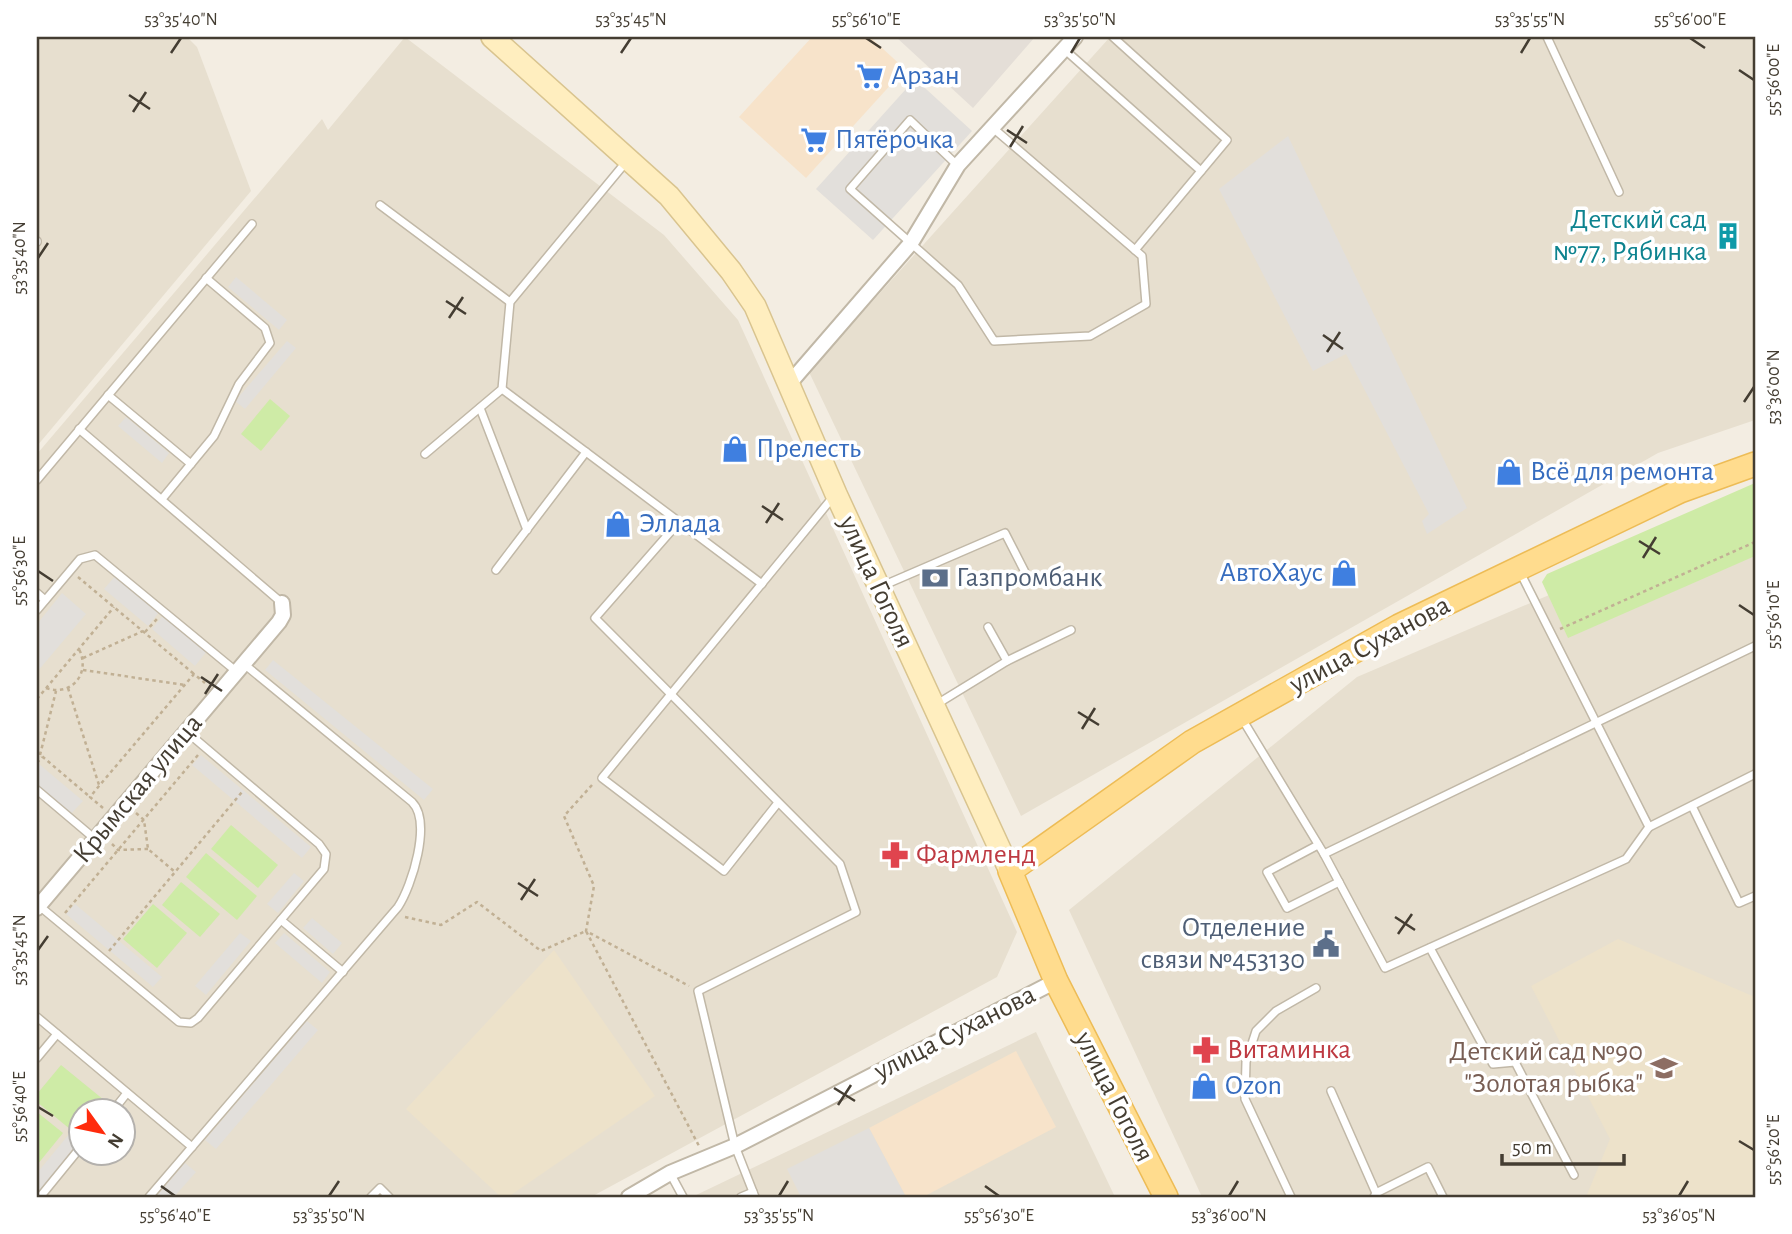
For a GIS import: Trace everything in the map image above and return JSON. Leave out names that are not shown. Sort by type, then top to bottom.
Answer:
[{"type":"main road","name":"улица Суханова","points":[[1010,871],[1192,742],[1399,626],[1680,491],[1755,464]]},
{"type":"main road","name":"улица Гоголя","points":[[1010,871],[1056,981],[1166,1197]]},
{"type":"street","name":"улица Гоголя","points":[[492,37],[669,196],[731,271],[755,306],[836,494],[1010,871]]},
{"type":"street","points":[[788,384],[911,243],[958,165],[1075,37]]},
{"type":"street","name":"Крымская улица","points":[[38,906],[279,622],[284,615],[282,603]]},
{"type":"street","name":"улица Суханова","points":[[629,1197],[670,1173],[735,1146],[1056,981]]},
{"type":"lane","points":[[1113,37],[1227,140],[1135,250]]},
{"type":"lane","points":[[1546,37],[1619,192]]},
{"type":"lane","points":[[1064,49],[1201,171]]},
{"type":"lane","points":[[958,165],[910,120],[850,189],[958,285],[994,341],[1090,336],[1146,304],[1142,256],[993,128]]},
{"type":"lane","points":[[425,454],[502,389],[510,302],[629,159]]},
{"type":"lane","points":[[380,205],[510,302]]},
{"type":"lane","points":[[37,480],[252,224]]},
{"type":"lane","points":[[162,499],[214,436],[239,384],[270,343],[265,328],[206,278]]},
{"type":"lane","points":[[502,389],[762,584]]},
{"type":"lane","points":[[108,395],[191,464]]},
{"type":"lane","points":[[480,408],[527,530]]},
{"type":"lane","points":[[79,429],[282,603]]},
{"type":"lane","points":[[496,570],[586,452]]},
{"type":"lane","points":[[777,804],[724,870],[602,778],[836,494]]},
{"type":"lane","points":[[680,522],[595,618],[777,804],[840,864],[856,912],[698,991],[735,1146],[754,1194],[741,1197]]},
{"type":"lane","points":[[878,587],[1005,533],[1026,574]]},
{"type":"lane","points":[[37,610],[80,559],[95,555],[163,611],[241,668],[412,802],[419,811],[422,825],[408,888],[392,914],[149,1197]]},
{"type":"lane","points":[[1518,568],[1649,827]]},
{"type":"lane","points":[[37,593],[45,600]]},
{"type":"lane","points":[[988,627],[1007,661]]},
{"type":"lane","points":[[934,706],[1007,661],[1070,630]]},
{"type":"lane","points":[[1324,854],[1755,646]]},
{"type":"lane","points":[[1240,715],[1324,854],[1385,968],[1626,859],[1649,827],[1755,774]]},
{"type":"lane","points":[[38,906],[173,1018],[179,1022],[191,1023],[281,920],[324,869],[326,854],[320,844],[187,732]]},
{"type":"lane","points":[[37,790],[97,837]]},
{"type":"lane","points":[[1692,806],[1739,903],[1755,896]]},
{"type":"lane","points":[[1318,845],[1267,872],[1273,884],[1287,908],[1339,883]]},
{"type":"lane","points":[[281,920],[343,972]]},
{"type":"lane","points":[[1430,948],[1493,1064],[1515,1062],[1574,1175]]},
{"type":"lane","points":[[1291,1197],[1245,1099],[1245,1062],[1256,1031],[1276,1011],[1316,988]]},
{"type":"lane","points":[[37,1017],[192,1147]]},
{"type":"lane","points":[[37,1058],[57,1034]]},
{"type":"lane","points":[[1331,1091],[1375,1195],[1428,1167],[1443,1197]]},
{"type":"lane","points":[[123,1098],[127,1093]]},
{"type":"lane","points":[[40,1197],[66,1166]]},
{"type":"lane","points":[[670,1173],[683,1197]]},
{"type":"lane","points":[[371,1197],[380,1188],[389,1197]]},
{"type":"path","points":[[1550,633],[1755,542]]},
{"type":"path","points":[[71,570],[219,695]]},
{"type":"path","points":[[37,699],[114,607]]},
{"type":"path","points":[[83,659],[144,632],[163,611]]},
{"type":"path","points":[[46,688],[56,691],[68,688],[77,681],[83,670],[79,649]]},
{"type":"path","points":[[83,670],[185,685]]},
{"type":"path","points":[[90,797],[194,674]]},
{"type":"path","points":[[68,688],[99,786]]},
{"type":"path","points":[[37,763],[56,691]]},
{"type":"path","points":[[58,921],[205,747]]},
{"type":"path","points":[[39,755],[114,817]]},
{"type":"path","points":[[602,778],[586,789],[564,816],[594,886],[586,931],[706,1158]]},
{"type":"path","points":[[103,959],[249,784]]},
{"type":"path","points":[[125,804],[144,820],[148,849],[175,872]]},
{"type":"path","points":[[97,837],[118,850],[148,849]]},
{"type":"path","points":[[392,914],[441,925],[477,902],[541,951],[586,931]]},
{"type":"path","points":[[586,931],[698,991]]},
{"type":"shaded area","points":[[37,37],[187,37],[197,47],[251,191],[37,446]]},
{"type":"shaded area","points":[[405,37],[664,235],[738,320],[1017,932],[997,977],[591,1197],[37,1197],[37,454],[322,119],[328,130]]},
{"type":"shaded area","points":[[812,37],[870,37],[905,69],[806,178],[739,117]]},
{"type":"shaded area","points":[[896,37],[1035,37],[973,108]]},
{"type":"shaded area","points":[[1110,37],[1755,37],[1755,420],[1658,453],[1021,816],[809,372]]},
{"type":"shaded area","points":[[915,79],[972,131],[873,240],[816,189]]},
{"type":"shaded area","points":[[1288,136],[1467,508],[1427,534],[1422,521],[1429,514],[1346,354],[1313,371],[1219,189]]},
{"type":"shaded area","points":[[236,277],[287,320],[279,330],[228,287]]},
{"type":"shaded area","points":[[287,341],[296,348],[245,409],[235,401]]},
{"type":"shaded area","points":[[126,417],[169,453],[162,463],[118,426]]},
{"type":"shaded area","points":[[1755,507],[1755,1197],[1202,1197],[1069,910],[1357,677]]},
{"type":"shaded area","points":[[117,574],[160,611],[148,626],[104,589]]},
{"type":"shaded area","points":[[62,593],[86,614],[37,672],[37,624]]},
{"type":"shaded area","points":[[164,614],[207,651],[195,666],[152,629]]},
{"type":"shaded area","points":[[273,660],[433,789],[424,800],[265,670]]},
{"type":"shaded area","points":[[201,755],[311,847],[302,858],[192,765]]},
{"type":"shaded area","points":[[39,764],[83,801],[70,815],[37,787]]},
{"type":"shaded area","points":[[294,873],[304,881],[278,913],[267,904]]},
{"type":"shaded area","points":[[75,904],[162,977],[153,987],[66,914]]},
{"type":"shaded area","points":[[312,918],[342,943],[333,954],[303,928]]},
{"type":"shaded area","points":[[240,933],[251,941],[206,995],[195,986]]},
{"type":"shaded area","points":[[284,933],[330,972],[322,983],[275,943]]},
{"type":"shaded area","name":"Детский сад №90 \"Золотая рыбка\"","points":[[1618,939],[1755,997],[1755,1197],[1586,1197],[1610,1139],[1531,986]]},
{"type":"shaded area","points":[[554,950],[655,1096],[508,1197],[501,1197],[406,1109]]},
{"type":"shaded area","points":[[307,1021],[318,1030],[216,1149],[205,1140]]},
{"type":"shaded area","points":[[1036,1032],[1115,1197],[692,1197]]},
{"type":"shaded area","points":[[1016,1051],[1056,1127],[923,1197],[906,1197],[869,1128]]},
{"type":"shaded area","points":[[869,1128],[906,1197],[801,1197],[787,1169]]},
{"type":"shaded area","points":[[66,1138],[66,1158],[37,1194],[37,1173]]},
{"type":"shaded area","points":[[185,1163],[196,1172],[174,1197],[156,1197]]},
{"type":"green space","points":[[270,399],[290,416],[261,451],[241,434]]},
{"type":"green space","points":[[1755,483],[1755,556],[1568,638],[1542,582],[1547,574]]},
{"type":"green space","points":[[231,825],[278,865],[258,888],[211,849]]},
{"type":"green space","points":[[206,853],[257,896],[237,920],[186,877]]},
{"type":"green space","points":[[181,882],[220,914],[200,937],[162,905]]},
{"type":"green space","points":[[153,904],[187,933],[157,968],[123,939]]},
{"type":"green space","points":[[61,1065],[102,1098],[66,1098],[66,1126],[37,1102],[37,1094]]},
{"type":"green space","points":[[37,1112],[63,1133],[37,1165]]},
{"type":"place","name":"Арзан","points":[[870,76]]},
{"type":"place","name":"Пятёрочка","points":[[814,140]]},
{"type":"place","name":"Детский сад №77, Рябинка","points":[[1728,236]]},
{"type":"place","name":"Прелесть","points":[[735,449]]},
{"type":"place","name":"Всё для ремонта","points":[[1509,472]]},
{"type":"place","name":"Эллада","points":[[618,524]]},
{"type":"place","name":"АвтоХаус","points":[[1344,573]]},
{"type":"place","name":"Газпромбанк","points":[[935,578]]},
{"type":"place","name":"Фармленд","points":[[895,855]]},
{"type":"place","name":"Отделение связи №453130","points":[[1326,944]]},
{"type":"place","name":"Витаминка","points":[[1206,1050]]},
{"type":"place","name":"Детский сад №90 \"Золотая рыбка\"","points":[[1664,1068]]},
{"type":"place","name":"Ozon","points":[[1204,1086]]}]
